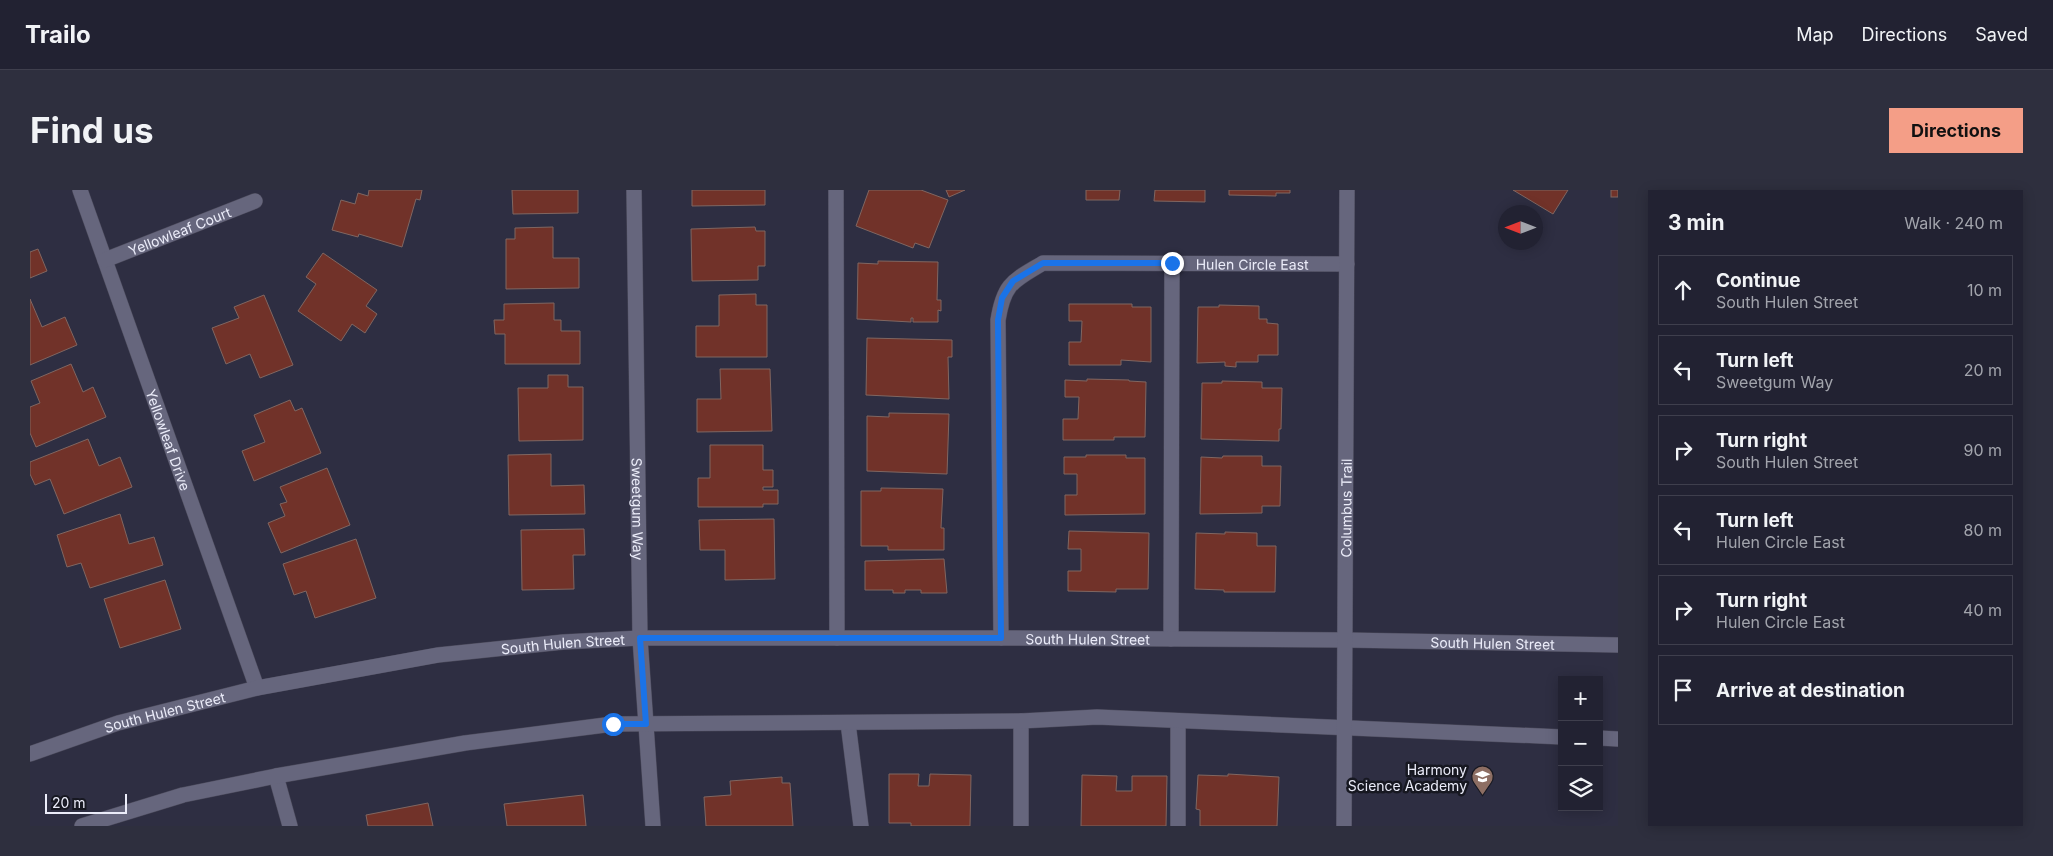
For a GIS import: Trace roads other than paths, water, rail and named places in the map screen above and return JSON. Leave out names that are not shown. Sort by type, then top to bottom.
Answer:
[{"type":"main road","name":"Yellowleaf Drive","points":[[80,190],[257,688]]},
{"type":"main road","name":"Sweetgum Way","points":[[634,190],[640,638],[653,826]]},
{"type":"main road","points":[[836,190],[837,638]]},
{"type":"main road","name":"Columbus Trail","points":[[1344,826],[1347,190]]},
{"type":"main road","name":"Yellowleaf Court","points":[[105,260],[255,201]]},
{"type":"main road","name":"Hulen Circle East","points":[[1001,638],[998,320],[1002,298],[1013,281],[1043,263],[1347,264]]},
{"type":"main road","points":[[1171,639],[1172,263]]},
{"type":"main road","name":"South Hulen Street","points":[[30,754],[118,723],[257,688],[438,655],[563,642],[640,638],[1001,638],[1346,640],[1618,645]]},
{"type":"main road","points":[[82,826],[183,795],[276,776],[465,743],[613,724],[1021,721],[1097,717],[1558,737]]},
{"type":"main road","points":[[1021,721],[1021,826]]},
{"type":"main road","points":[[1178,721],[1178,826]]},
{"type":"main road","points":[[848,722],[861,826]]},
{"type":"main road","points":[[1603,738],[1618,739]]},
{"type":"main road","points":[[276,776],[290,826]]},
{"type":"place","name":"Harmony Science Academy","points":[[1483,796]]}]
